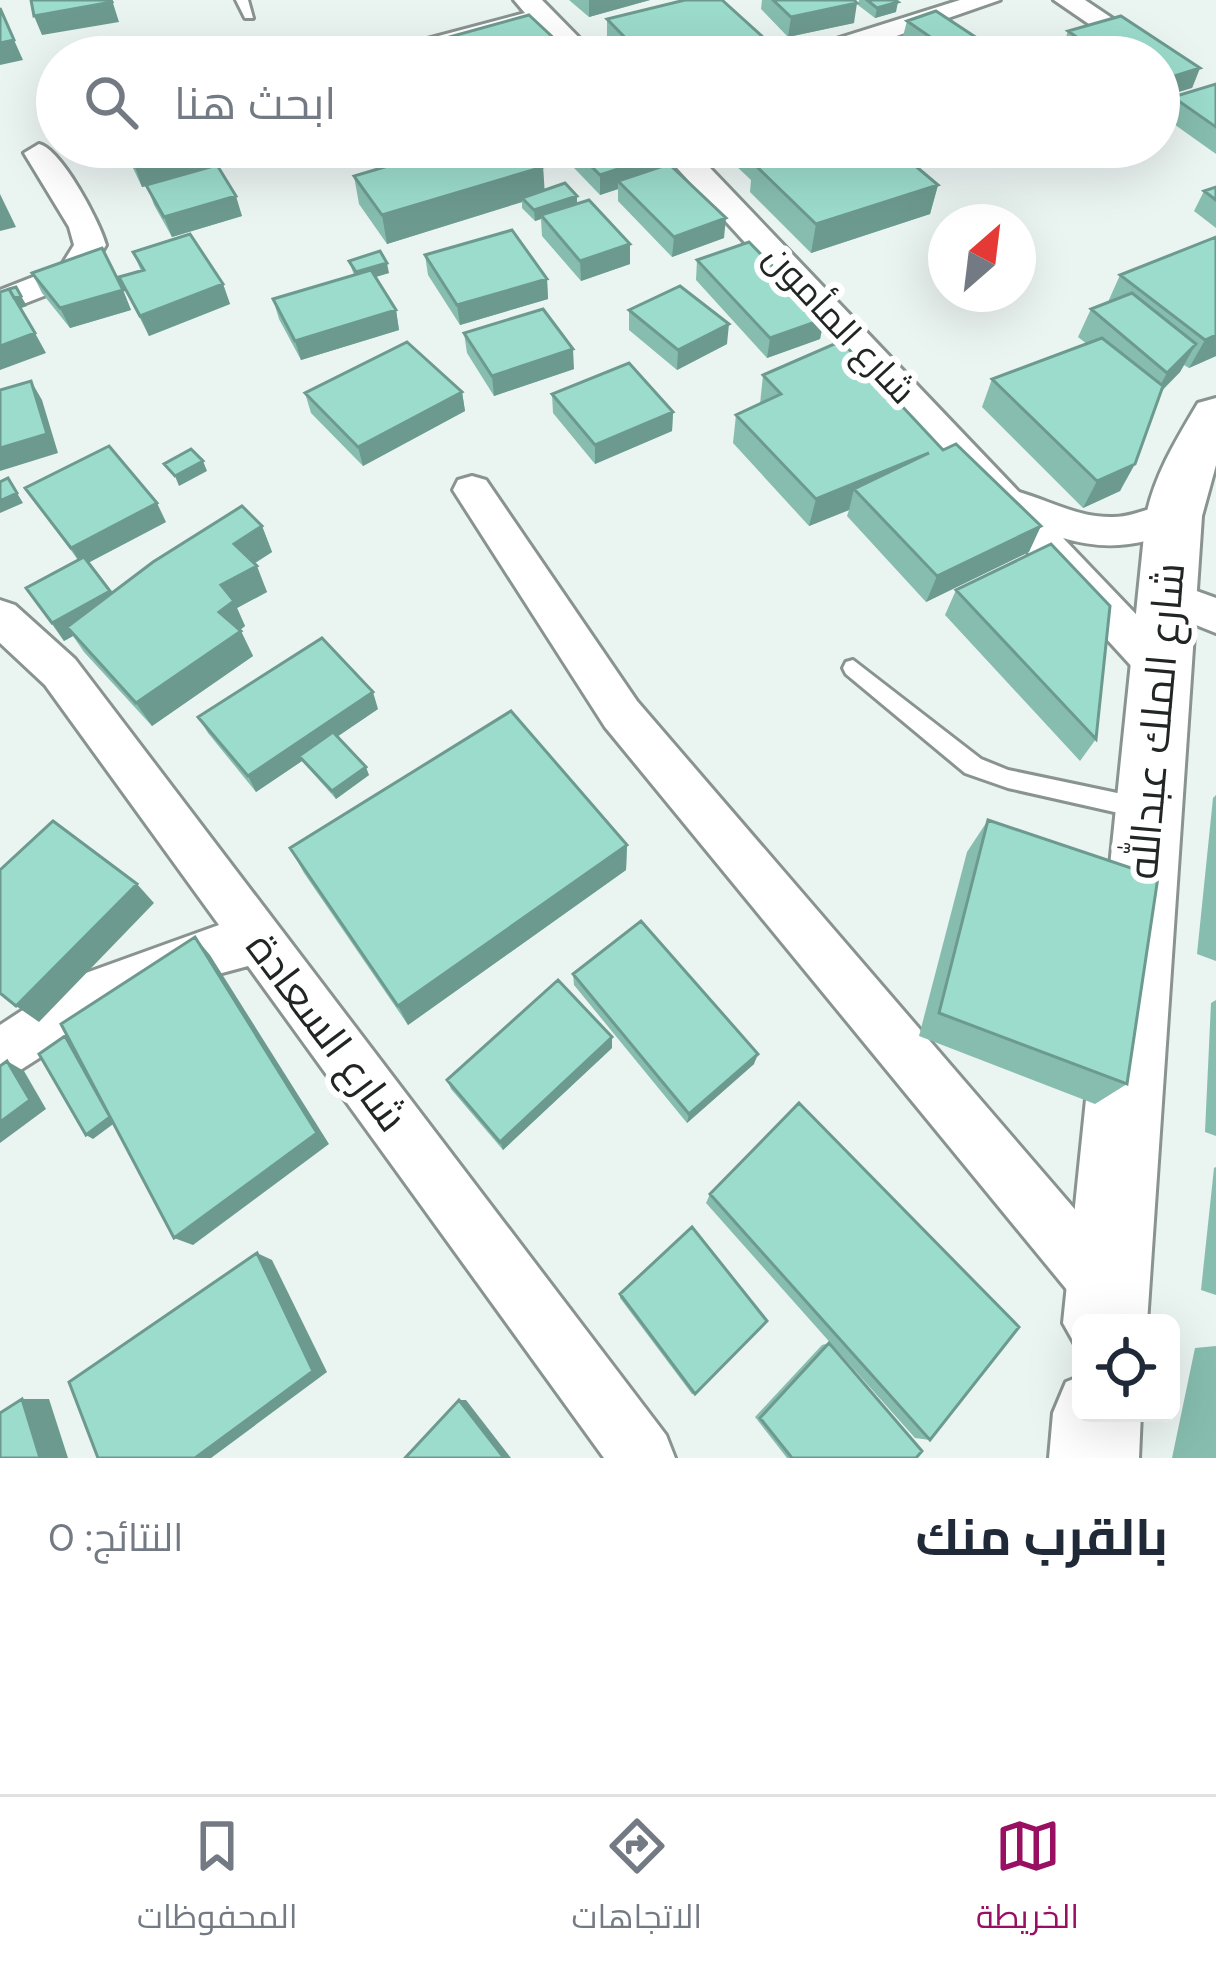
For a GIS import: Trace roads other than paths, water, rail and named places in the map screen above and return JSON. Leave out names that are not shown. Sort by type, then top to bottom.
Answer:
[{"type":"main road","name":"شارع الملك عبدالله","points":[[1106,1308],[1160,668],[1191,606],[1174,516],[1180,482],[1216,416]]},
{"type":"main road","points":[[1094,1458],[1096,1422]]},
{"type":"street","points":[[874,36],[987,0]]},
{"type":"street","points":[[1067,0],[1123,36]]},
{"type":"street","points":[[453,36],[535,8],[563,36]]},
{"type":"street","points":[[0,163],[36,153]]},
{"type":"street","points":[[0,302],[73,273],[90,245],[57,168]]},
{"type":"street","name":"شارع المأمون","points":[[693,168],[1160,668]]},
{"type":"street","points":[[472,490],[621,714],[1106,1308]]},
{"type":"street","name":"شارع المأمون","points":[[1006,502],[1108,534],[1144,531],[1174,516]]},
{"type":"street","name":"شارع السعادة","points":[[0,617],[60,672],[643,1458]]},
{"type":"street","points":[[0,1056],[90,996],[180,960],[258,939]]},
{"type":"lane","points":[[242,0],[249,15]]},
{"type":"lane","points":[[853,668],[973,766],[1008,779],[1147,809]]}]
